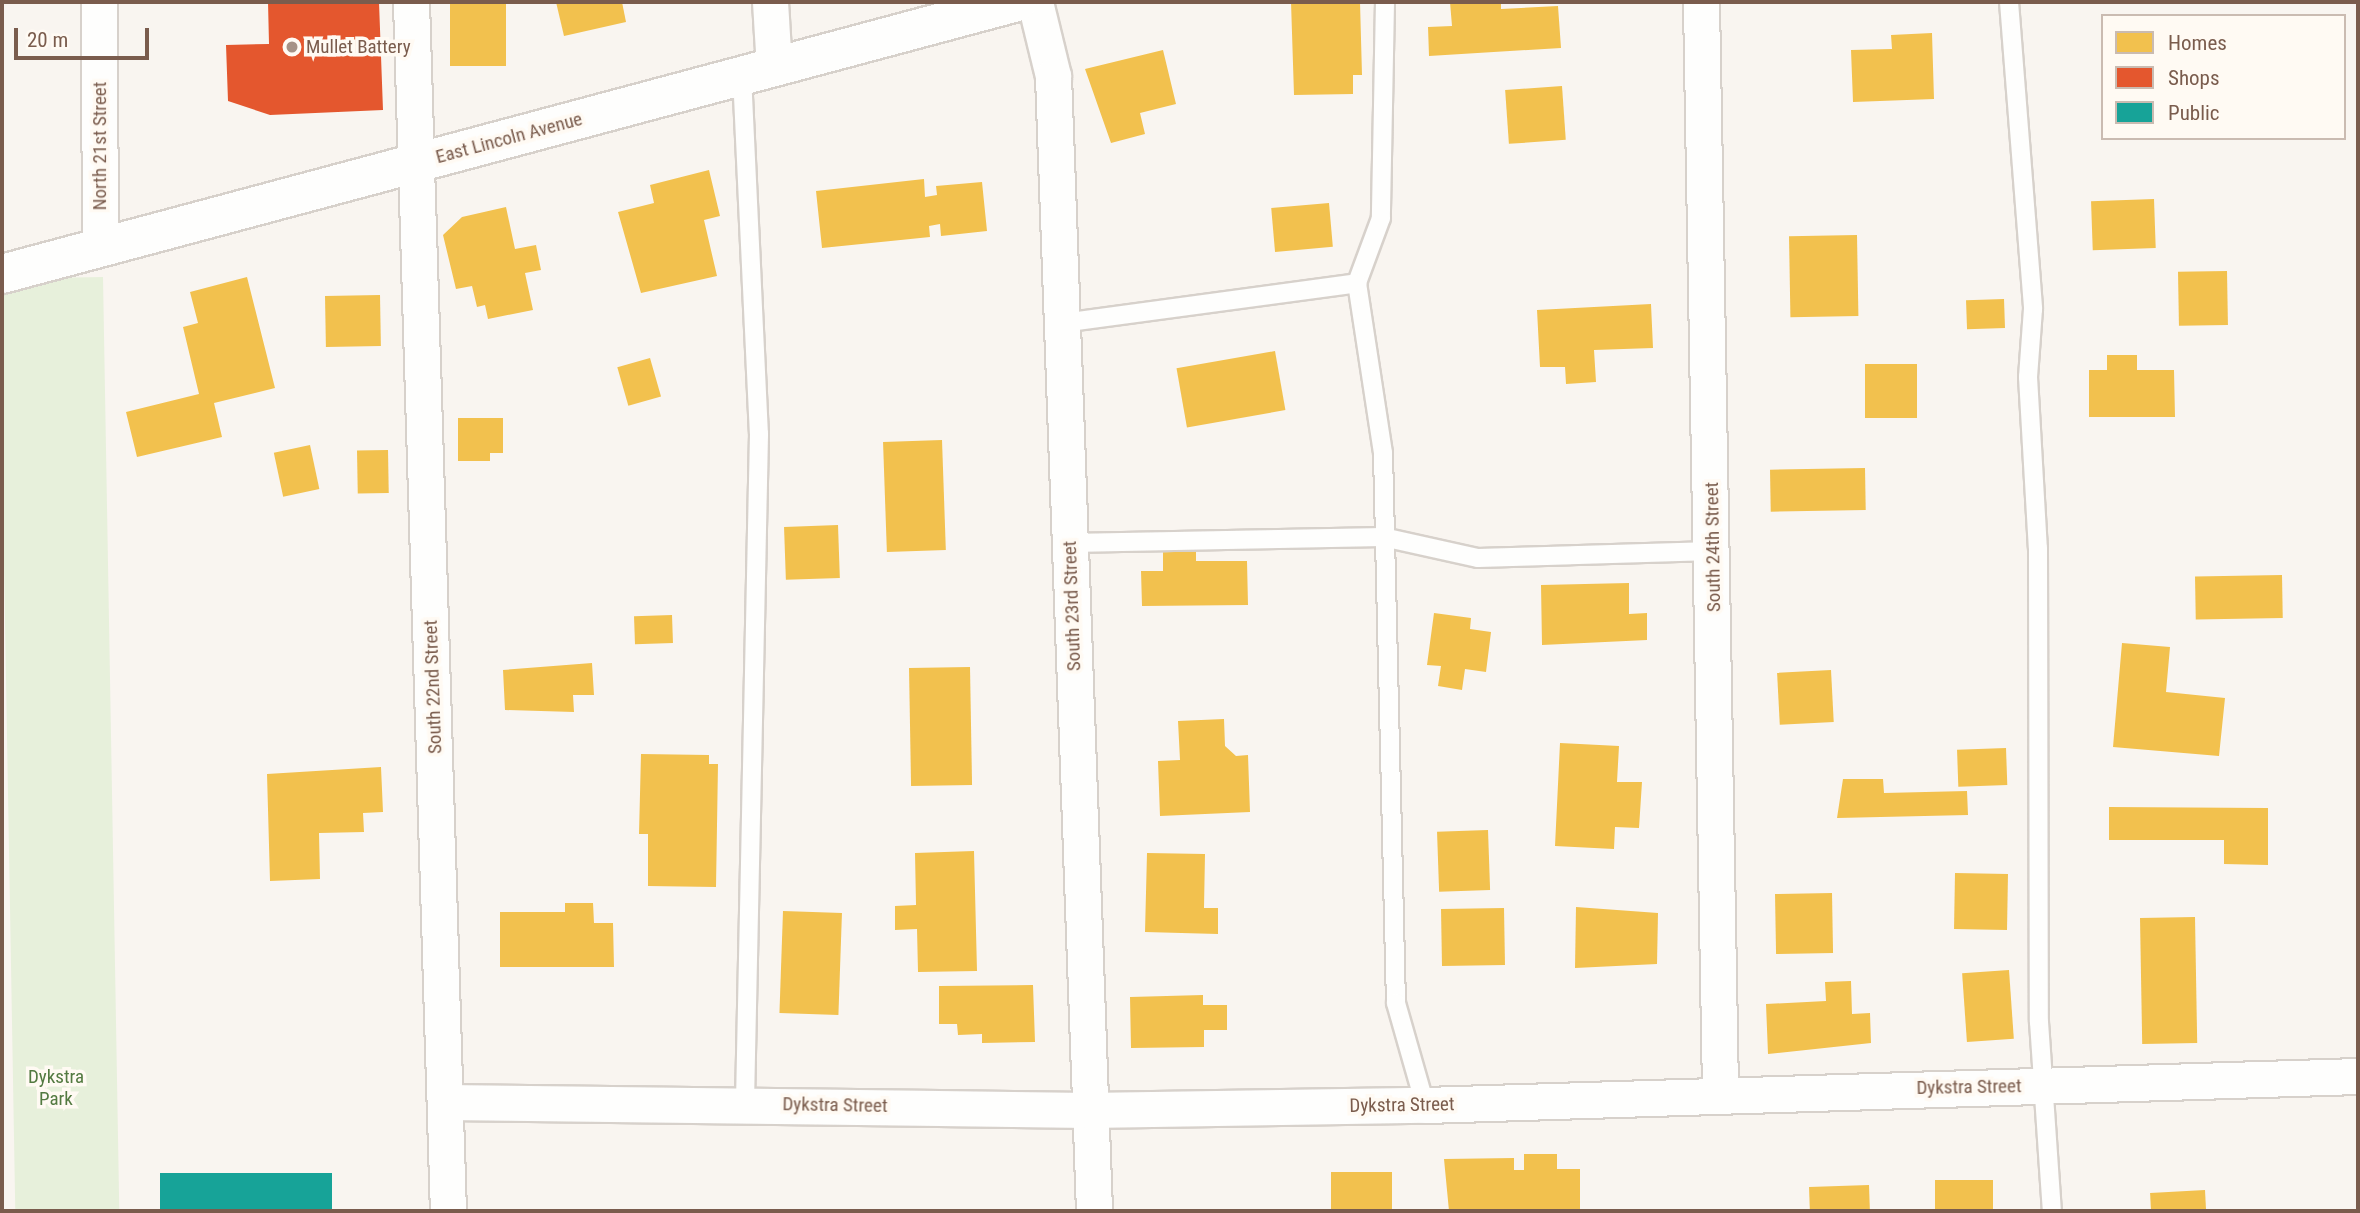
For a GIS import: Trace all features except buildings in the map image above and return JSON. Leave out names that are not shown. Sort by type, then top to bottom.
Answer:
[{"type":"main road","name":"East Lincoln Avenue","points":[[2,274],[1017,2]]},
{"type":"street","name":"North 21st Street","points":[[99,2],[100,248]]},
{"type":"street","name":"South 22nd Street","points":[[411,2],[418,162],[448,1211]]},
{"type":"street","points":[[758,71],[770,2]]},
{"type":"street","name":"South 23rd Street","points":[[1035,2],[1053,76],[1088,1110],[1094,1211]]},
{"type":"street","name":"South 24th Street","points":[[1701,2],[1713,551],[1720,1093]]},
{"type":"street","name":"Dykstra Street","points":[[446,1102],[1088,1110],[1425,1105],[1720,1093],[2358,1076]]},
{"type":"lane","points":[[1385,2],[1383,204],[1357,283],[1379,395],[1396,1003],[1425,1105]]},
{"type":"lane","points":[[2009,2],[2033,309],[2028,377],[2038,548],[2045,1085],[2052,1211]]},
{"type":"lane","points":[[746,1104],[759,434],[758,71]]},
{"type":"lane","points":[[1063,323],[1357,283]]},
{"type":"lane","points":[[1070,543],[1383,537],[1478,558],[1713,551]]},
{"type":"green space","name":"Dykstra Park","points":[[103,277],[119,1211],[15,1211],[2,450],[2,279]]},
{"type":"place","name":"Mullet Battery","points":[[292,47]]}]
